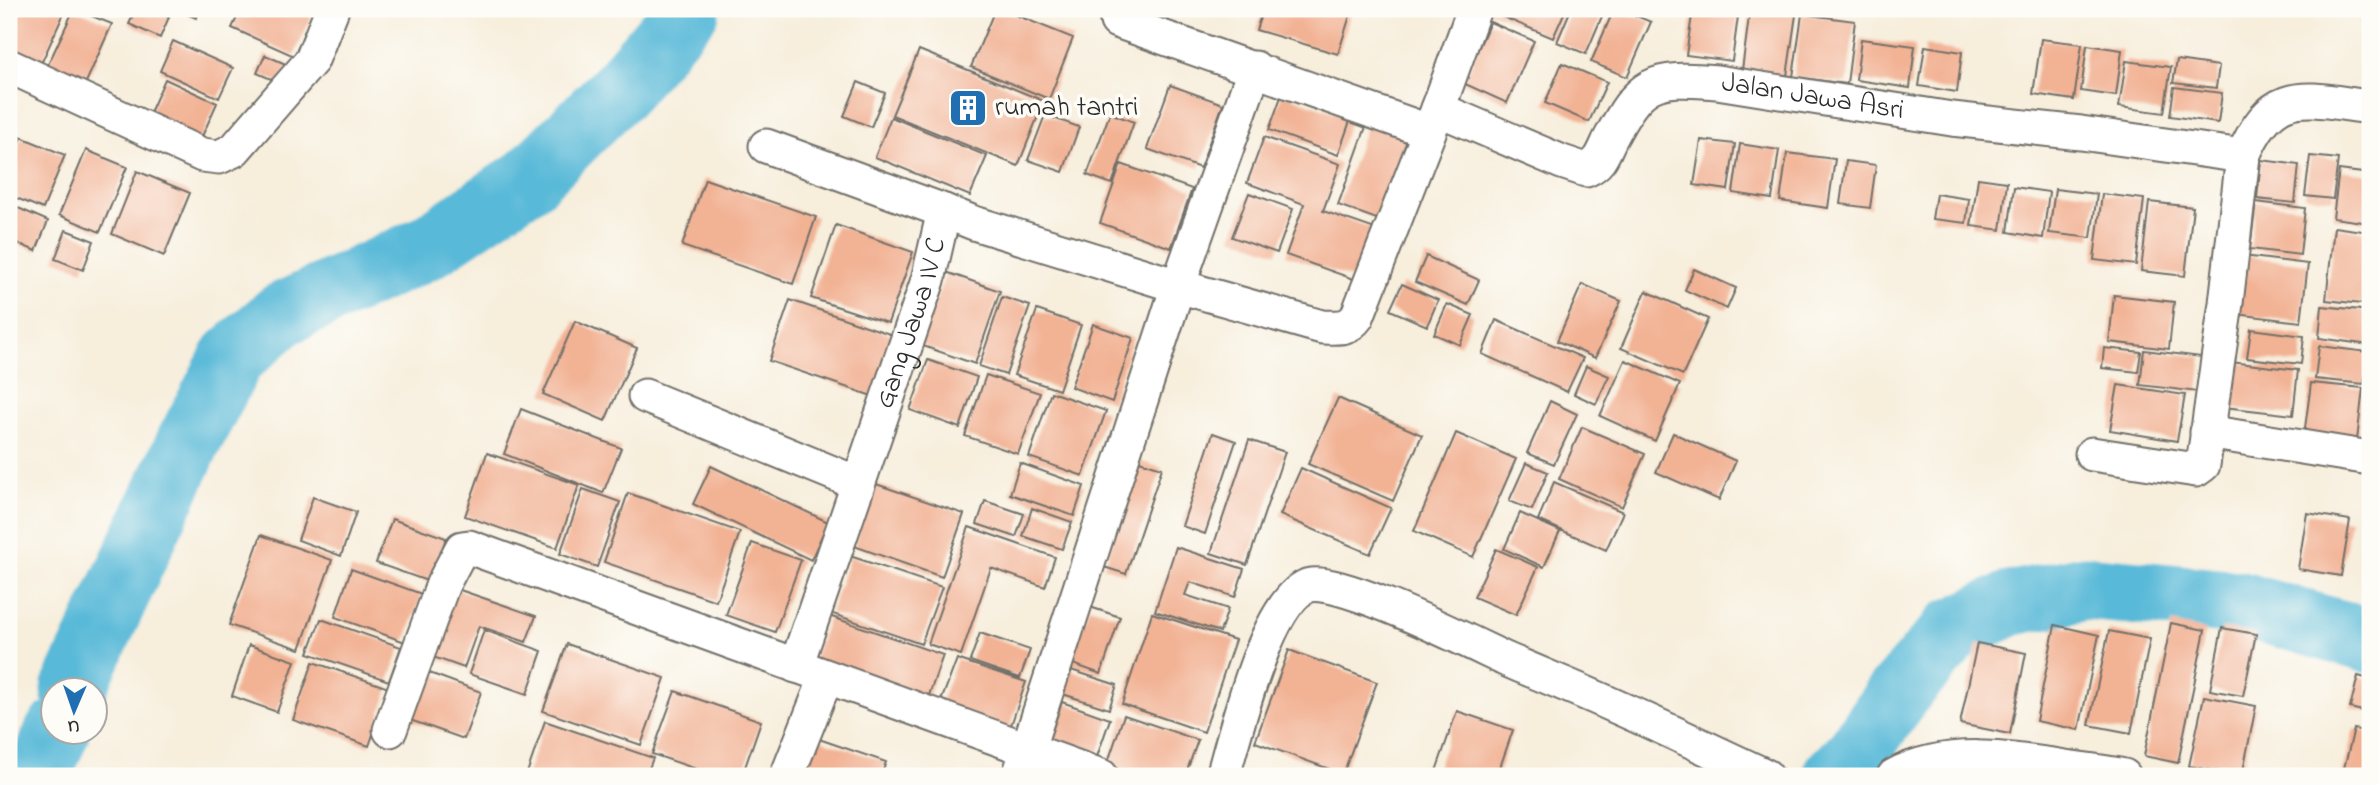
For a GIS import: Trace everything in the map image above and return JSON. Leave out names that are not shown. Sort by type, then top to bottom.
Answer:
[{"type":"street","points":[[9,66],[202,155],[219,157],[233,150],[312,60],[331,9]]},
{"type":"street","points":[[1117,21],[1255,68],[1433,120],[1474,9]]},
{"type":"street","points":[[1023,764],[1178,286],[1255,68]]},
{"type":"street","name":"Jalan Jawa Asri","points":[[1433,120],[1586,170],[1602,158],[1629,104],[1652,86],[1667,80],[1686,79],[1952,119],[2081,133],[2243,156]]},
{"type":"street","points":[[2092,454],[2196,470],[2203,465],[2243,156],[2249,140],[2269,111],[2295,99],[2370,107]]},
{"type":"street","name":"Gang Jawa IV C","points":[[796,666],[928,281],[944,211],[974,223],[1178,286],[1322,327],[1344,327],[1353,323],[1357,317],[1433,120]]},
{"type":"street","points":[[766,146],[944,211]]},
{"type":"street","points":[[645,397],[858,482]]},
{"type":"street","points":[[2207,432],[2370,458]]},
{"type":"street","points":[[390,730],[443,584],[462,548],[469,547],[827,678],[1023,764],[1101,776]]},
{"type":"street","points":[[1229,774],[1257,661],[1280,614],[1297,593],[1305,586],[1314,584],[1341,589],[1419,618],[1766,776]]},
{"type":"street","points":[[787,776],[827,678]]},
{"type":"street","points":[[1894,776],[1912,766],[1988,758],[2022,760],[2124,776]]},
{"type":"building","points":[[13,9],[66,9],[40,66],[9,51],[9,18]]},
{"type":"building","points":[[74,9],[112,24],[84,87],[46,69]]},
{"type":"building","points":[[136,9],[151,9],[169,17],[160,38],[129,24]]},
{"type":"building","points":[[176,9],[201,9],[196,18]]},
{"type":"building","points":[[241,9],[315,9],[294,56],[232,28]]},
{"type":"building","points":[[995,9],[1073,38],[1049,99],[971,67]]},
{"type":"building","points":[[1263,9],[1352,9],[1338,54],[1256,30]]},
{"type":"building","points":[[1484,9],[1566,9],[1553,38]]},
{"type":"building","points":[[1571,9],[1591,9],[1603,14],[1586,54],[1557,42]]},
{"type":"building","points":[[1614,9],[1651,22],[1627,77],[1591,62]]},
{"type":"building","points":[[1693,9],[1739,9],[1732,61],[1686,55]]},
{"type":"building","points":[[1750,9],[1796,15],[1787,76],[1742,70]]},
{"type":"building","points":[[1802,14],[1855,21],[1847,84],[1793,77]]},
{"type":"building","points":[[1490,22],[1534,41],[1507,103],[1463,83]]},
{"type":"building","points":[[1861,39],[1915,46],[1910,88],[1856,80]]},
{"type":"building","points":[[2041,39],[2082,44],[2074,100],[2033,94]]},
{"type":"building","points":[[173,41],[233,68],[219,98],[160,71]]},
{"type":"building","points":[[2087,45],[2122,50],[2116,96],[2081,91]]},
{"type":"building","points":[[1925,46],[1962,52],[1957,92],[1919,86]]},
{"type":"building","name":"rumah tantri","points":[[919,50],[1044,101],[1018,166],[892,115]]},
{"type":"building","points":[[265,55],[288,65],[280,83],[257,73]]},
{"type":"building","points":[[2177,60],[2219,66],[2216,88],[2173,83]]},
{"type":"building","points":[[2126,61],[2171,67],[2164,113],[2119,107]]},
{"type":"building","points":[[1562,63],[1607,82],[1589,122],[1545,103]]},
{"type":"building","points":[[165,79],[217,103],[200,141],[148,117]]},
{"type":"building","points":[[858,82],[885,93],[871,127],[844,116]]},
{"type":"building","points":[[1170,85],[1223,104],[1200,168],[1147,149]]},
{"type":"building","points":[[2174,87],[2222,93],[2218,123],[2170,116]]},
{"type":"building","points":[[1282,94],[1351,118],[1338,155],[1269,130]]},
{"type":"building","points":[[1110,113],[1134,122],[1112,184],[1087,175]]},
{"type":"building","points":[[1045,115],[1079,127],[1063,172],[1028,160]]},
{"type":"building","points":[[891,117],[987,156],[970,196],[875,157]]},
{"type":"building","points":[[9,120],[16,123],[9,140]]},
{"type":"building","points":[[1367,124],[1411,140],[1382,221],[1338,205]]},
{"type":"building","points":[[21,137],[65,155],[43,209],[9,195],[9,168]]},
{"type":"building","points":[[1264,137],[1340,164],[1323,211],[1378,230],[1359,281],[1286,255],[1304,204],[1247,183]]},
{"type":"building","points":[[1701,140],[1735,144],[1728,190],[1694,185]]},
{"type":"building","points":[[1740,144],[1779,150],[1772,199],[1733,193]]},
{"type":"building","points":[[86,150],[127,167],[100,232],[59,215]]},
{"type":"building","points":[[1787,153],[1835,159],[1828,208],[1780,201]]},
{"type":"building","points":[[2310,156],[2338,159],[2333,199],[2305,196]]},
{"type":"building","points":[[2261,160],[2299,165],[2295,203],[2257,199]]},
{"type":"building","points":[[1846,161],[1876,165],[1870,208],[1840,204]]},
{"type":"building","points":[[1121,164],[1192,189],[1171,248],[1100,223]]},
{"type":"building","points":[[2339,170],[2370,174],[2370,223],[2333,218]]},
{"type":"building","points":[[137,171],[190,193],[164,256],[112,234]]},
{"type":"building","points":[[1978,178],[2007,182],[2001,230],[1971,226]]},
{"type":"building","points":[[705,179],[816,217],[793,284],[682,246]]},
{"type":"building","points":[[2014,187],[2049,192],[2043,238],[2008,232]]},
{"type":"building","points":[[2055,189],[2097,194],[2091,238],[2049,233]]},
{"type":"building","points":[[1249,193],[1293,209],[1277,253],[1232,237]]},
{"type":"building","points":[[1936,194],[1969,199],[1966,223],[1932,219]]},
{"type":"building","points":[[2102,194],[2144,199],[2136,265],[2094,260]]},
{"type":"building","points":[[2149,202],[2193,207],[2185,276],[2141,271]]},
{"type":"building","points":[[2256,202],[2305,208],[2300,255],[2250,249]]},
{"type":"building","points":[[9,204],[48,221],[36,251],[9,240]]},
{"type":"building","points":[[836,225],[913,252],[888,323],[811,298]]},
{"type":"building","points":[[2334,227],[2370,232],[2370,305],[2326,300]]},
{"type":"building","points":[[66,230],[94,241],[83,270],[55,259]]},
{"type":"building","points":[[1426,256],[1479,280],[1468,305],[1415,282]]},
{"type":"building","points":[[2243,256],[2308,264],[2301,322],[2236,314]]},
{"type":"building","points":[[1694,269],[1736,288],[1727,309],[1685,290]]},
{"type":"building","points":[[946,272],[1000,291],[975,364],[920,345]]},
{"type":"building","points":[[1402,284],[1438,300],[1427,326],[1390,310]]},
{"type":"building","points":[[1582,284],[1621,301],[1595,358],[1557,341]]},
{"type":"building","points":[[1646,291],[1708,319],[1683,375],[1621,348]]},
{"type":"building","points":[[2114,295],[2174,302],[2169,349],[2109,342]]},
{"type":"building","points":[[1002,297],[1030,306],[1006,375],[979,366]]},
{"type":"building","points":[[790,300],[893,335],[872,396],[769,361]]},
{"type":"building","points":[[1447,304],[1473,315],[1460,345],[1434,334]]},
{"type":"building","points":[[2322,306],[2370,311],[2370,345],[2319,338]]},
{"type":"building","points":[[1037,310],[1081,325],[1059,390],[1014,375]]},
{"type":"building","points":[[1496,320],[1583,358],[1567,392],[1482,354]]},
{"type":"building","points":[[575,321],[637,348],[605,421],[543,394]]},
{"type":"building","points":[[1093,324],[1133,338],[1112,402],[1071,387]]},
{"type":"building","points":[[2251,329],[2304,336],[2301,364],[2247,358]]},
{"type":"building","points":[[2319,346],[2368,352],[2364,384],[2315,379]]},
{"type":"building","points":[[2104,348],[2141,352],[2138,372],[2102,368]]},
{"type":"building","points":[[2144,350],[2202,357],[2198,392],[2140,385]]},
{"type":"building","points":[[928,360],[977,377],[960,428],[910,410]]},
{"type":"building","points":[[1625,360],[1680,384],[1655,441],[1600,416]]},
{"type":"building","points":[[2230,362],[2298,370],[2293,415],[2224,407]]},
{"type":"building","points":[[1586,366],[1609,376],[1596,404],[1574,394]]},
{"type":"building","points":[[986,375],[1040,393],[1018,454],[965,436]]},
{"type":"building","points":[[2311,383],[2363,388],[2356,449],[2303,443]]},
{"type":"building","points":[[2118,385],[2185,395],[2177,441],[2110,430]]},
{"type":"building","points":[[1051,392],[1106,411],[1083,476],[1029,457]]},
{"type":"building","points":[[1338,398],[1422,435],[1393,501],[1308,464]]},
{"type":"building","points":[[1550,401],[1577,414],[1554,464],[1527,453]]},
{"type":"building","points":[[521,409],[621,448],[603,493],[504,454]]},
{"type":"building","points":[[1582,427],[1645,454],[1622,507],[1559,479]]},
{"type":"building","points":[[1213,433],[1236,441],[1205,534],[1182,526]]},
{"type":"building","points":[[1456,433],[1516,459],[1473,557],[1414,531]]},
{"type":"building","points":[[1673,433],[1736,461],[1719,500],[1656,472]]},
{"type":"building","points":[[1249,440],[1285,452],[1247,565],[1211,553]]},
{"type":"building","points":[[487,453],[579,485],[557,548],[465,516]]},
{"type":"building","points":[[1139,461],[1162,468],[1126,574],[1104,567]]},
{"type":"building","points":[[1020,463],[1084,486],[1074,516],[1010,494]]},
{"type":"building","points":[[1526,463],[1548,472],[1532,510],[1509,501]]},
{"type":"building","points":[[711,466],[828,522],[811,560],[693,504]]},
{"type":"building","points":[[1301,468],[1391,508],[1370,554],[1280,515]]},
{"type":"building","points":[[1554,482],[1623,512],[1606,550],[1538,520]]},
{"type":"building","points":[[876,484],[964,514],[942,577],[854,546]]},
{"type":"building","points":[[583,489],[620,502],[597,567],[560,554]]},
{"type":"building","points":[[628,493],[740,532],[716,601],[604,562]]},
{"type":"building","points":[[313,497],[356,512],[341,556],[298,540]]},
{"type":"building","points":[[985,501],[1024,514],[1016,537],[977,524]]},
{"type":"building","points":[[1032,508],[1072,522],[1062,549],[1023,536]]},
{"type":"building","points":[[1520,513],[1560,531],[1544,567],[1504,549]]},
{"type":"building","points":[[2307,513],[2350,520],[2341,576],[2298,569]]},
{"type":"building","points":[[392,519],[446,538],[430,582],[376,563]]},
{"type":"building","points":[[969,527],[1055,557],[1045,587],[991,568],[961,655],[928,644]]},
{"type":"building","points":[[261,535],[332,560],[300,649],[229,625]]},
{"type":"building","points":[[752,543],[801,560],[775,632],[726,615]]},
{"type":"building","points":[[1176,547],[1244,569],[1235,597],[1190,582],[1185,595],[1228,609],[1220,632],[1155,611]]},
{"type":"building","points":[[1496,549],[1538,567],[1516,615],[1474,597]]},
{"type":"building","points":[[850,556],[942,587],[921,644],[830,613]]},
{"type":"building","points":[[351,569],[422,594],[405,642],[335,617]]},
{"type":"building","points":[[457,589],[536,616],[526,642],[479,626],[464,668],[433,657]]},
{"type":"building","points":[[1090,607],[1120,617],[1101,674],[1070,663]]},
{"type":"building","points":[[1152,613],[1235,640],[1204,732],[1122,704]]},
{"type":"building","points":[[829,616],[943,655],[927,701],[813,662]]},
{"type":"building","points":[[321,619],[401,647],[389,681],[308,653]]},
{"type":"building","points":[[2171,623],[2205,630],[2178,763],[2144,756]]},
{"type":"building","points":[[2055,625],[2099,635],[2079,730],[2036,721]]},
{"type":"building","points":[[2222,628],[2256,634],[2243,696],[2210,690]]},
{"type":"building","points":[[484,630],[542,651],[527,694],[469,674]]},
{"type":"building","points":[[2109,631],[2150,639],[2131,733],[2089,725]]},
{"type":"building","points":[[980,633],[1030,650],[1020,678],[970,661]]},
{"type":"building","points":[[1977,643],[2026,653],[2010,734],[1960,724]]},
{"type":"building","points":[[567,644],[665,678],[641,745],[543,711]]},
{"type":"building","points":[[249,645],[295,661],[277,712],[232,696]]},
{"type":"building","points":[[1289,650],[1377,682],[1343,774],[1255,742]]},
{"type":"building","points":[[957,659],[1026,682],[1010,728],[940,704]]},
{"type":"building","points":[[313,662],[389,688],[369,746],[293,720]]},
{"type":"building","points":[[1071,670],[1117,685],[1109,709],[1063,694]]},
{"type":"building","points":[[424,671],[481,692],[464,739],[407,719]]},
{"type":"building","points":[[2358,676],[2370,679],[2370,713],[2350,708]]},
{"type":"building","points":[[675,691],[761,721],[742,776],[717,776],[652,754]]},
{"type":"building","points":[[2204,696],[2256,706],[2242,776],[2189,766]]},
{"type":"building","points":[[1062,702],[1110,719],[1092,771],[1044,754]]},
{"type":"building","points":[[1457,711],[1513,730],[1497,776],[1451,776],[1436,771]]},
{"type":"building","points":[[1124,715],[1198,740],[1185,776],[1121,776],[1105,771]]},
{"type":"building","points":[[545,721],[653,758],[646,776],[526,776]]},
{"type":"building","points":[[2354,729],[2370,732],[2370,776],[2342,776]]},
{"type":"building","points":[[816,738],[886,762],[881,776],[803,776]]},
{"type":"waterway","points":[[80,676],[189,441],[233,357],[281,315],[426,248],[529,179],[618,91],[688,9]]},
{"type":"waterway","points":[[1835,776],[1855,756],[1899,692],[1954,630],[2009,604],[2085,588],[2171,596],[2237,603],[2370,641]]},
{"type":"waterway","points":[[38,776],[51,746]]},
{"type":"place","name":"rumah tantri","points":[[968,108]]}]
